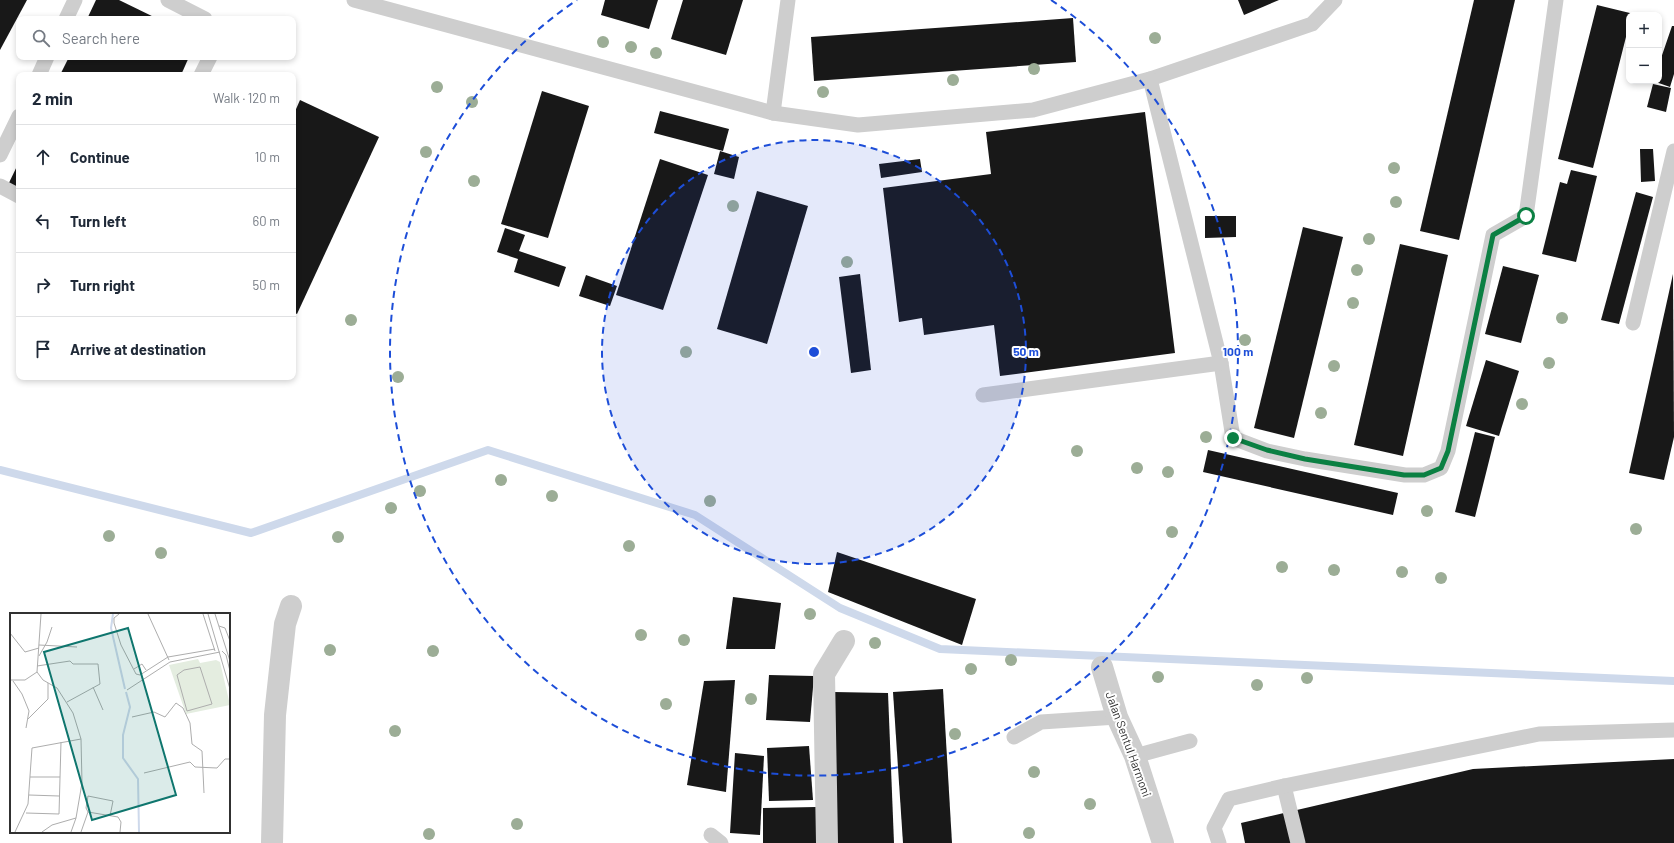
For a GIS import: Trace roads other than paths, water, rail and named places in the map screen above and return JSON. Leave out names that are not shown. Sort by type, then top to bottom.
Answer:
[{"type":"street","points":[[272,843],[275,715],[285,624],[291,606]]},
{"type":"street","points":[[827,843],[824,674],[844,641]]},
{"type":"street","name":"Jalan Sentul Harmoni","points":[[1102,667],[1117,717],[1135,756],[1163,843]]},
{"type":"lane","points":[[67,16],[75,0]]},
{"type":"lane","points":[[168,0],[199,16]]},
{"type":"lane","points":[[354,0],[773,113],[858,125],[1033,110],[1150,79],[1312,24],[1335,0]]},
{"type":"lane","points":[[773,113],[788,0]]},
{"type":"lane","points":[[1150,79],[1221,363],[1233,438],[1267,450],[1305,459],[1404,475],[1424,475],[1441,468],[1448,451],[1493,235],[1526,216],[1556,0]]},
{"type":"lane","points":[[40,72],[46,60]]},
{"type":"lane","points":[[202,72],[208,60]]},
{"type":"lane","points":[[0,155],[16,122]]},
{"type":"lane","points":[[1632,323],[1674,150]]},
{"type":"lane","points":[[0,186],[16,194]]},
{"type":"lane","points":[[983,395],[1221,363]]},
{"type":"lane","points":[[1014,737],[1041,722],[1117,717]]},
{"type":"lane","points":[[1219,843],[1214,828],[1229,799],[1284,786],[1538,734],[1674,730]]},
{"type":"lane","points":[[1135,756],[1190,740]]},
{"type":"lane","points":[[1284,786],[1298,843]]},
{"type":"waterway","points":[[0,470],[251,533],[488,450],[695,515],[840,608],[940,649],[1674,681]]}]
